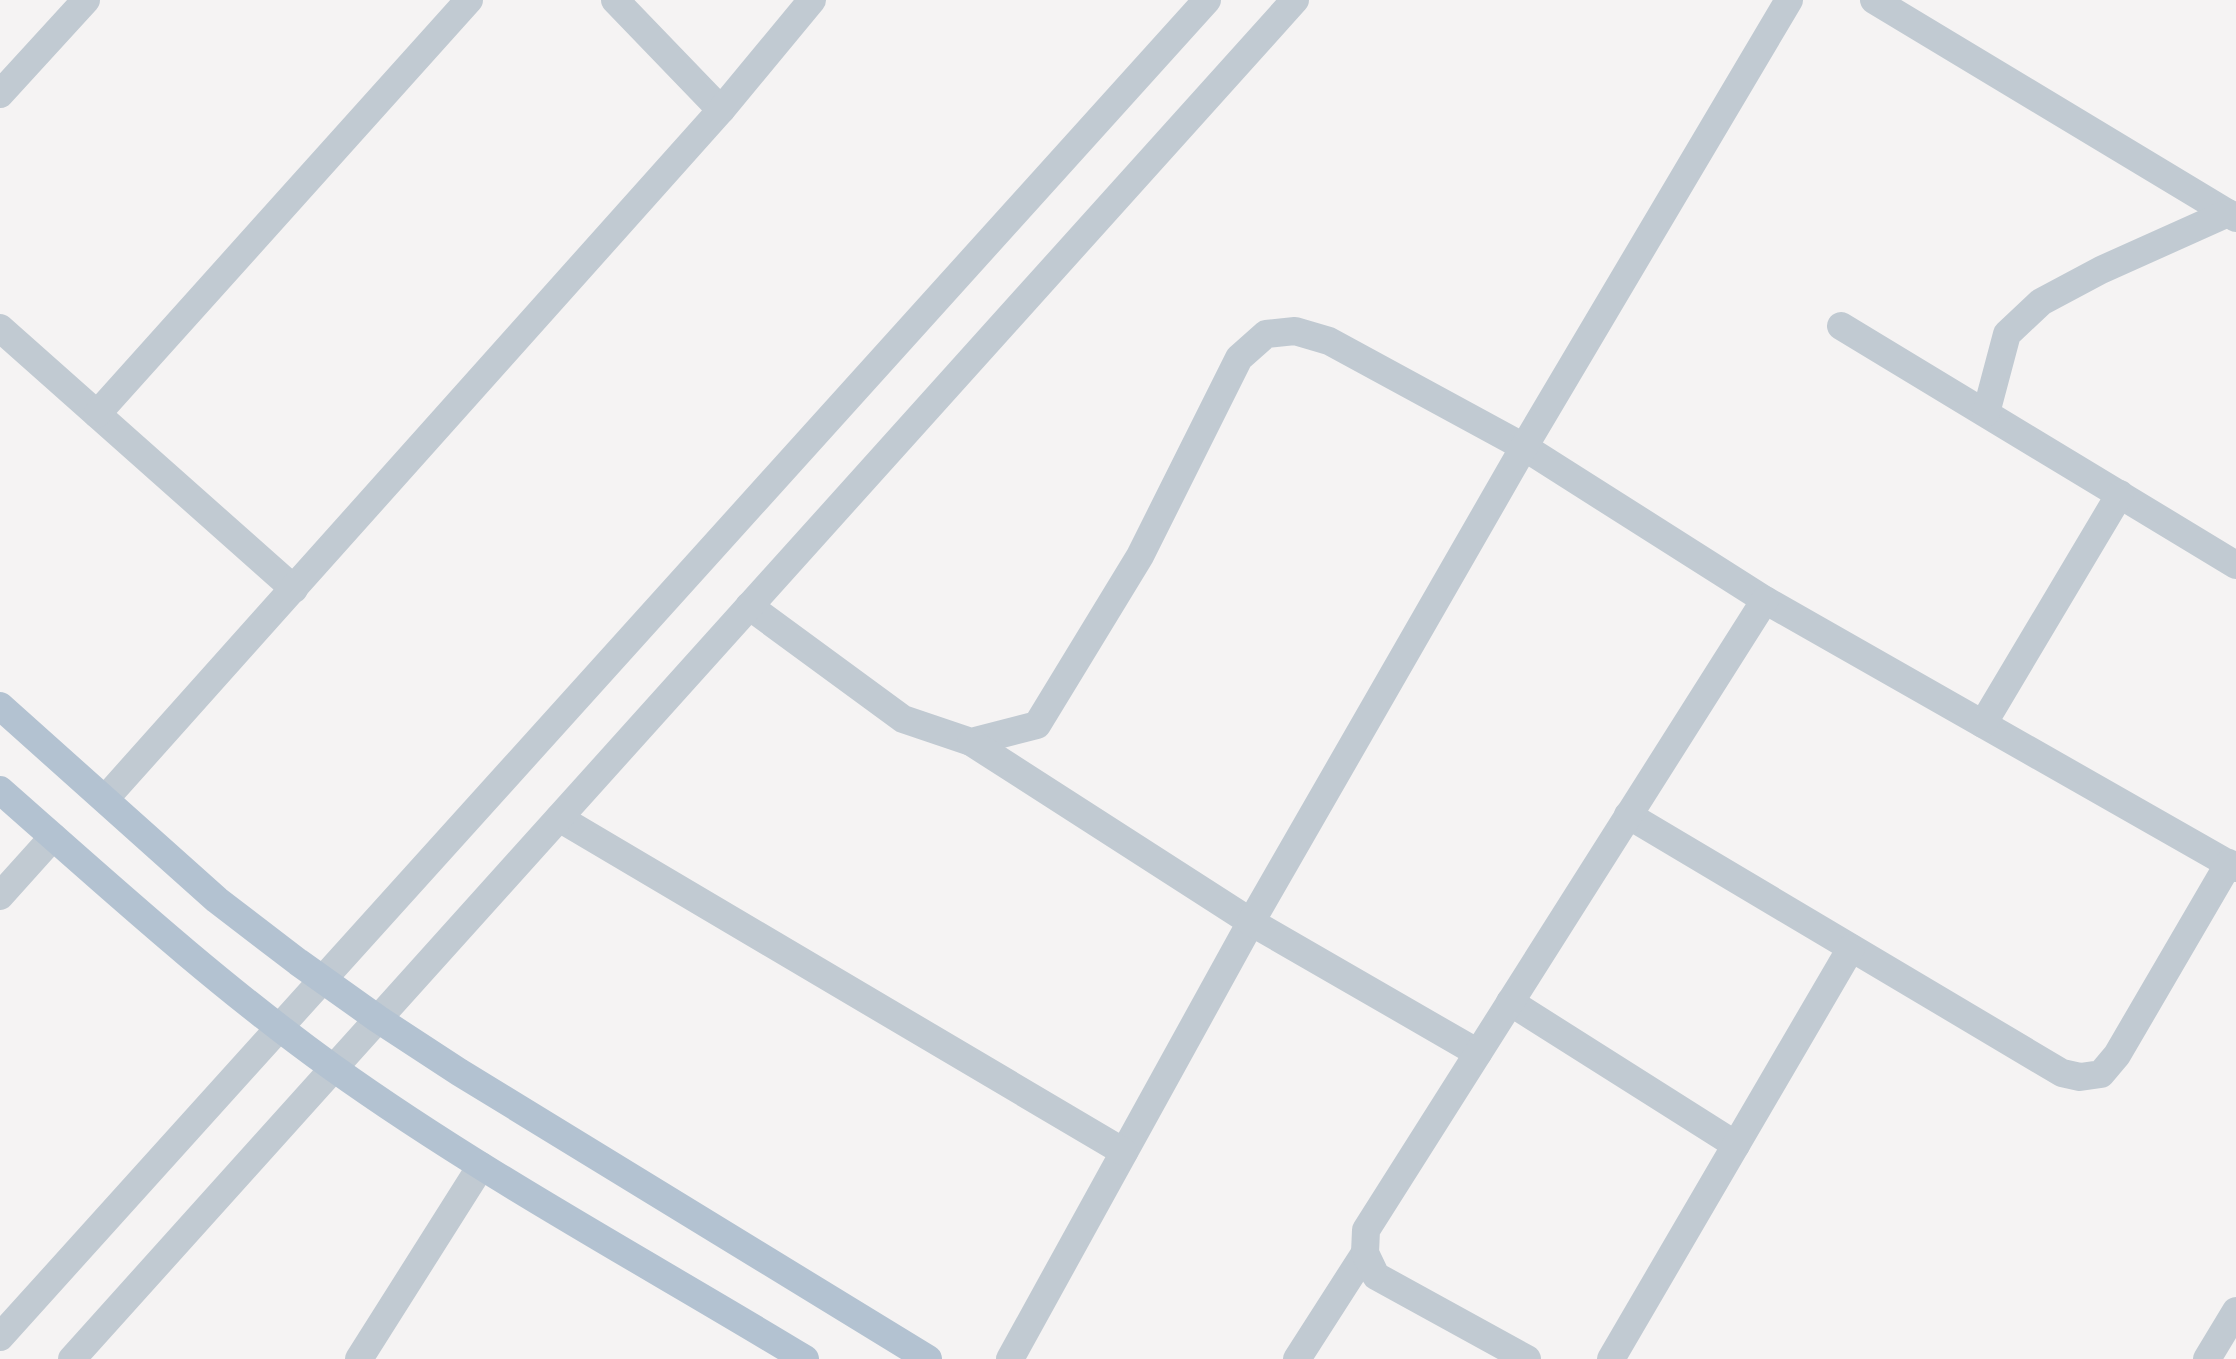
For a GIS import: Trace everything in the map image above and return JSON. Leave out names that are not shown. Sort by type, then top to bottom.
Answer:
[{"type":"main road","points":[[0,706],[217,900],[378,1019],[467,1076],[928,1359]]},
{"type":"main road","points":[[0,790],[186,954],[279,1028],[334,1068],[481,1166],[806,1359]]},
{"type":"street","points":[[0,94],[86,0]]},
{"type":"street","points":[[97,414],[469,0]]},
{"type":"street","points":[[615,0],[722,110]]},
{"type":"street","points":[[105,800],[722,110],[812,0]]},
{"type":"street","points":[[0,1337],[1207,0]]},
{"type":"street","points":[[72,1359],[1295,0]]},
{"type":"street","points":[[1010,1359],[1251,922],[1524,447],[1789,0]]},
{"type":"street","points":[[1874,0],[2232,216]]},
{"type":"street","points":[[1986,413],[2008,334],[2040,302],[2101,270],[2232,216]]},
{"type":"street","points":[[1841,326],[2236,564]]},
{"type":"street","points":[[0,328],[294,589]]},
{"type":"street","points":[[971,742],[1037,725],[1140,556],[1239,358],[1266,334],[1295,331],[1329,341],[1524,447],[1765,600],[2232,865],[2117,1055],[2101,1074],[2080,1077],[2062,1073],[1628,815]]},
{"type":"street","points":[[1983,724],[2120,494]]},
{"type":"street","points":[[1527,1359],[1376,1276],[1365,1253],[1366,1230],[1765,600]]},
{"type":"street","points":[[749,606],[903,720],[971,742],[1251,922],[1478,1052]]},
{"type":"street","points":[[559,818],[1124,1152]]},
{"type":"street","points":[[0,896],[53,837]]},
{"type":"street","points":[[1611,1359],[1851,948]]},
{"type":"street","points":[[1510,1002],[1736,1145]]},
{"type":"street","points":[[359,1359],[481,1166]]},
{"type":"street","points":[[1297,1359],[1365,1253]]},
{"type":"street","points":[[2207,1359],[2236,1310]]}]
